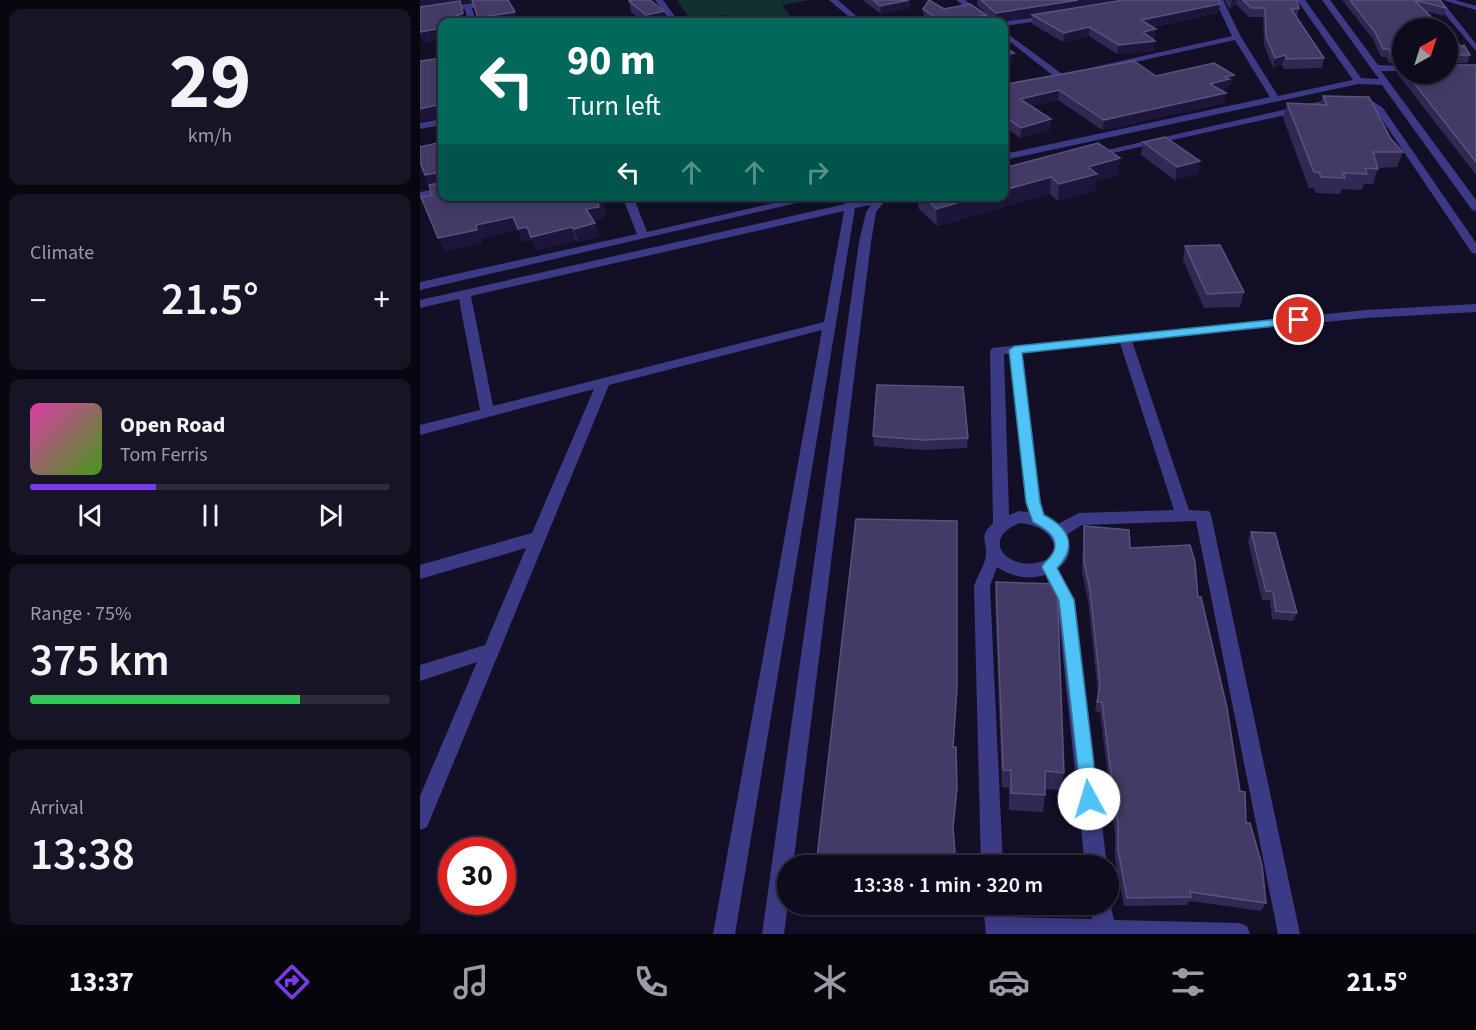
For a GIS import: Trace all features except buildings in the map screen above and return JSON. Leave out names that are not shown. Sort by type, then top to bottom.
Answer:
[{"type":"street","points":[[420,13],[508,0]]},
{"type":"street","points":[[659,0],[672,18]]},
{"type":"street","points":[[833,0],[854,18]]},
{"type":"street","points":[[960,0],[985,18]]},
{"type":"street","points":[[1219,0],[1237,37],[1276,100]]},
{"type":"street","points":[[1301,0],[1358,81]]},
{"type":"street","points":[[1326,0],[1476,208]]},
{"type":"street","points":[[1437,0],[1476,49]]},
{"type":"street","points":[[1447,0],[1476,8]]},
{"type":"street","points":[[468,6],[471,18]]},
{"type":"street","points":[[1008,23],[1059,16]]},
{"type":"street","points":[[1008,36],[1059,76]]},
{"type":"street","points":[[1048,78],[1237,37]]},
{"type":"street","points":[[1375,68],[1392,68]]},
{"type":"street","points":[[1008,154],[1276,100],[1358,81],[1385,82]]},
{"type":"street","points":[[1083,156],[1318,105],[1358,102],[1371,104],[1380,110],[1476,251]]},
{"type":"street","points":[[420,126],[438,123]]},
{"type":"street","points":[[420,195],[438,192]]},
{"type":"street","points":[[629,201],[643,236]]},
{"type":"street","points":[[420,286],[792,201]]},
{"type":"street","points":[[420,304],[851,201],[724,934]]},
{"type":"street","points":[[773,934],[865,242],[871,212],[880,201]]},
{"type":"street","points":[[464,294],[487,412]]},
{"type":"street","points":[[992,855],[982,586],[994,555],[991,538],[1001,523],[997,351],[1366,314],[1476,308]]},
{"type":"street","points":[[420,430],[830,324]]},
{"type":"street","points":[[1125,339],[1184,515]]},
{"type":"street","points":[[1015,350],[1033,502],[1038,519]]},
{"type":"street","points":[[420,820],[604,382]]},
{"type":"street","points":[[1058,532],[1079,519],[1203,515],[1289,934]]},
{"type":"street","points":[[994,555],[1009,567],[1029,572],[1049,567],[1061,554],[1062,539],[1058,532],[1038,519],[1018,517],[1001,523]]},
{"type":"street","points":[[420,572],[538,538]]},
{"type":"street","points":[[1049,567],[1066,600],[1095,855]]},
{"type":"street","points":[[420,673],[492,650]]},
{"type":"street","points":[[994,915],[994,928],[1239,934]]},
{"type":"street","points":[[1102,915],[1104,931]]},
{"type":"green space","points":[[677,0],[810,0],[782,5],[792,18],[731,18],[728,15],[690,18]]},
{"type":"route","points":[[1089,799],[1066,600],[1049,567],[1061,554],[1062,539],[1052,526],[1038,519],[1033,502],[1015,350],[1299,320]]}]
